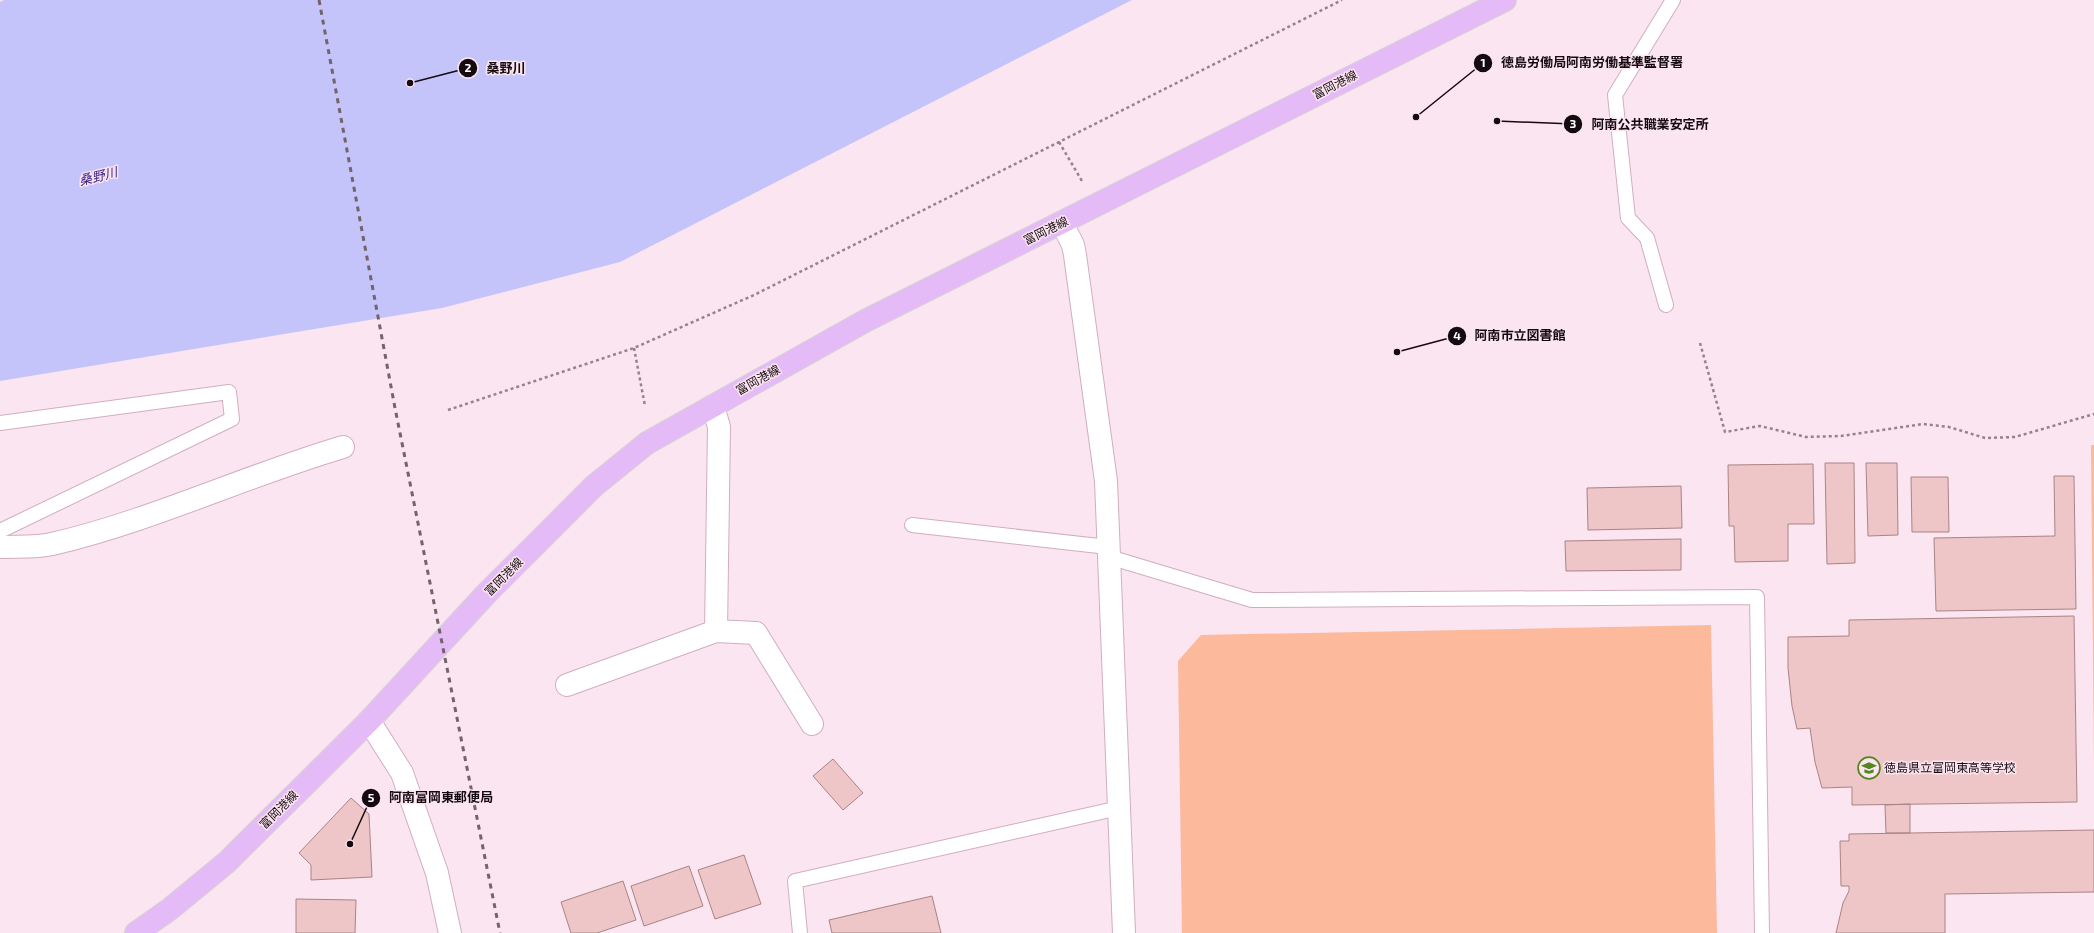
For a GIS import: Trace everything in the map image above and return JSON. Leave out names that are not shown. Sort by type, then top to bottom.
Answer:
[{"type":"main road","name":"富岡港線","points":[[136,933],[170,908],[227,862],[369,721],[486,594],[594,486],[647,443],[865,320],[1062,223],[1504,0]]},
{"type":"street","points":[[1062,223],[1073,245],[1075,255],[1106,481],[1124,933]]},
{"type":"street","points":[[712,406],[719,427],[716,631]]},
{"type":"street","points":[[0,547],[50,544],[65,540],[139,518],[298,460],[343,447]]},
{"type":"street","points":[[567,685],[716,631],[756,633],[812,724]]},
{"type":"street","points":[[369,721],[402,773],[437,873],[450,933]]},
{"type":"lane","points":[[1666,306],[1646,238],[1628,218],[1615,95],[1673,0]]},
{"type":"lane","points":[[0,423],[229,392],[232,419],[0,531]]},
{"type":"lane","points":[[912,525],[1109,552],[1252,600],[1757,597],[1762,933]]},
{"type":"lane","points":[[800,933],[795,881],[1119,808]]},
{"type":"path","points":[[448,410],[634,348],[754,295],[1342,0]]},
{"type":"path","points":[[1059,142],[1083,184]]},
{"type":"path","points":[[1700,343],[1725,432],[1760,426],[1806,437],[1841,436],[1923,424],[1949,427],[1985,438],[2015,437],[2094,414]]},
{"type":"path","points":[[634,348],[645,406]]},
{"type":"shaded area","points":[[2091,445],[2094,445],[2094,770]]},
{"type":"shaded area","points":[[1711,625],[1717,933],[1182,933],[1178,661],[1201,635]]},
{"type":"water","points":[[4,0],[1132,0],[620,262],[442,308],[0,381],[0,2]]},
{"type":"building","points":[[1825,463],[1854,463],[1855,563],[1827,564]]},
{"type":"building","points":[[1866,463],[1897,463],[1898,535],[1868,536]]},
{"type":"building","points":[[1813,464],[1814,524],[1788,524],[1788,561],[1735,562],[1734,526],[1729,526],[1728,465]]},
{"type":"building","points":[[2054,476],[2074,476],[2076,609],[1936,611],[1934,538],[2055,536]]},
{"type":"building","points":[[1911,477],[1948,477],[1949,532],[1912,532]]},
{"type":"building","points":[[1681,486],[1682,528],[1588,530],[1587,488]]},
{"type":"building","points":[[1681,539],[1681,570],[1566,571],[1565,541]]},
{"type":"building","points":[[2074,616],[2077,802],[1852,805],[1852,787],[1822,788],[1815,762],[1810,728],[1797,729],[1792,706],[1788,668],[1788,637],[1849,636],[1849,620]]},
{"type":"building","points":[[833,759],[863,793],[843,810],[813,776]]},
{"type":"building","points":[[351,798],[369,814],[372,877],[311,880],[311,865],[299,853]]},
{"type":"building","points":[[1910,804],[1910,833],[1886,833],[1885,805]]},
{"type":"building","points":[[2094,830],[2094,892],[1945,894],[1945,933],[1836,933],[1843,903],[1849,891],[1849,886],[1841,886],[1840,841],[1849,841],[1849,834]]},
{"type":"building","points":[[744,855],[761,904],[715,919],[698,870]]},
{"type":"building","points":[[689,866],[703,906],[644,926],[631,886]]},
{"type":"building","points":[[623,881],[636,920],[597,933],[571,933],[561,902]]},
{"type":"building","points":[[932,896],[941,933],[832,933],[829,920]]},
{"type":"building","points":[[296,899],[356,900],[355,933],[296,933]]},
{"type":"railway","points":[[319,0],[395,408],[500,933]]},
{"type":"place","name":"桑野川","points":[[410,83]]},
{"type":"place","name":"徳島労働局阿南労働基準監督署","points":[[1416,117]]},
{"type":"place","name":"阿南公共職業安定所","points":[[1497,121]]},
{"type":"place","name":"阿南市立図書館","points":[[1397,352]]},
{"type":"place","name":"徳島県立富岡東高等学校","points":[[1869,768]]},
{"type":"place","name":"阿南富岡東郵便局","points":[[350,844]]}]
